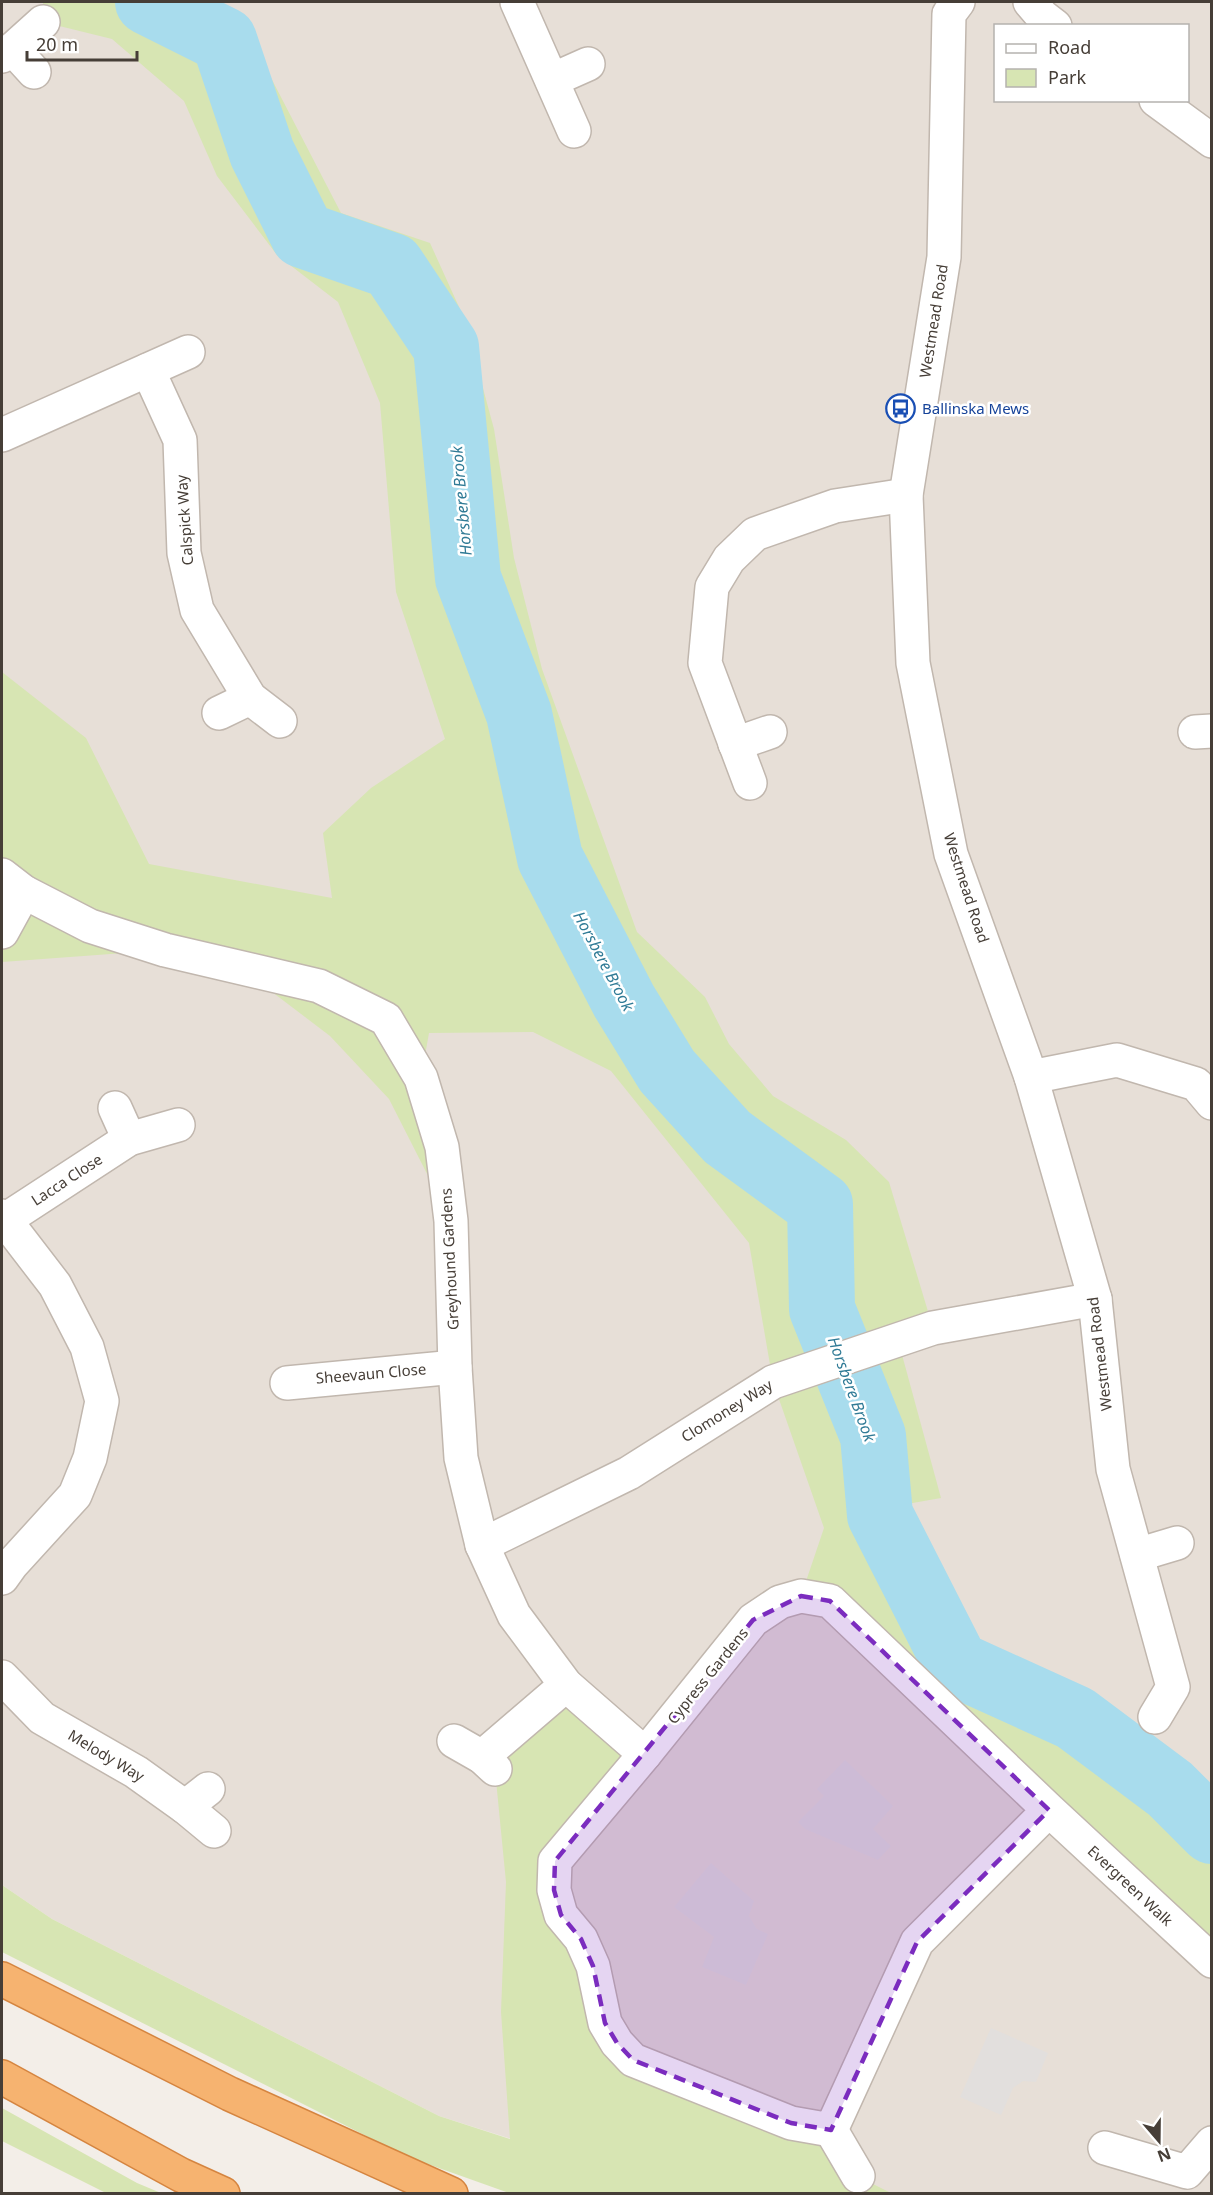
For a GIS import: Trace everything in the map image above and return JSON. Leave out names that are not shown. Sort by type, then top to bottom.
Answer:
[{"type":"highway","points":[[2,1979],[230,2094],[451,2193]]},
{"type":"highway","points":[[2,2077],[181,2175],[223,2193]]},
{"type":"street","points":[[517,2],[574,131]]},
{"type":"street","name":"Westmead Road","points":[[958,2],[949,14],[944,257],[906,495],[913,663],[951,854],[1031,1077],[1095,1299],[1113,1469],[1173,1687],[1155,1717]]},
{"type":"street","points":[[1030,2],[1052,24]]},
{"type":"street","points":[[16,59],[43,22]]},
{"type":"street","points":[[552,80],[588,64]]},
{"type":"street","points":[[1159,102],[1212,141]]},
{"type":"street","points":[[2,435],[188,352]]},
{"type":"street","name":"Calspick Way","points":[[148,370],[180,441],[184,553],[197,610],[250,698],[280,721]]},
{"type":"street","points":[[750,783],[705,663],[712,587],[729,559],[755,534],[835,506],[906,495]]},
{"type":"street","points":[[219,713],[250,698]]},
{"type":"street","points":[[735,744],[770,732]]},
{"type":"street","points":[[2,932],[13,884]]},
{"type":"street","name":"Greyhound Gardens","points":[[13,884],[90,926],[165,950],[319,986],[386,1019],[421,1078],[442,1147],[451,1221],[455,1367],[461,1458],[482,1545],[514,1615],[566,1685],[645,1754]]},
{"type":"street","points":[[1031,1077],[1117,1060],[1196,1084],[1212,1103]]},
{"type":"street","points":[[115,1108],[129,1139]]},
{"type":"street","name":"Lacca Close","points":[[3,1218],[129,1139],[178,1125]]},
{"type":"street","points":[[2,1578],[75,1495],[90,1458],[102,1401],[87,1347],[55,1285],[3,1218]]},
{"type":"street","name":"Clomoney Way","points":[[482,1545],[629,1473],[773,1382],[933,1328],[1095,1299]]},
{"type":"street","name":"Sheevaun Close","points":[[287,1383],[455,1367]]},
{"type":"street","points":[[1137,1555],[1176,1543]]},
{"type":"street","name":"Cypress Gardens","points":[[831,2130],[791,2123],[633,2060],[617,2043],[605,2023],[593,1966],[581,1939],[561,1915],[554,1890],[555,1861],[753,1620],[780,1602],[801,1596],[830,1601],[1049,1810]]},
{"type":"street","name":"Melody Way","points":[[2,1677],[42,1718],[136,1772],[196,1798],[214,1831]]},
{"type":"street","points":[[454,1741],[488,1763],[566,1685]]},
{"type":"street","points":[[858,2176],[831,2130],[917,1942],[1049,1810]]},
{"type":"street","name":"Evergreen Walk","points":[[1049,1810],[1212,1961]]},
{"type":"street","points":[[1105,2148],[1186,2183],[1212,2144]]},
{"type":"highlighted area","points":[[801,1596],[830,1601],[1049,1810],[917,1942],[831,2130],[791,2123],[633,2060],[617,2043],[605,2023],[593,1966],[581,1939],[561,1915],[554,1890],[555,1861],[753,1620]]},
{"type":"shaded area","points":[[2,2],[1211,2],[1211,2193],[682,2193],[439,2116],[52,1919],[2,1885]]},
{"type":"shaded area","points":[[845,1760],[893,1806],[873,1829],[891,1846],[878,1860],[805,1829],[798,1822],[824,1796],[817,1789]]},
{"type":"shaded area","points":[[711,1863],[754,1901],[749,1916],[757,1929],[768,1934],[746,1985],[702,1967],[714,1937],[674,1907]]},
{"type":"shaded area","points":[[991,2028],[1048,2053],[1036,2082],[1023,2081],[1013,2088],[1001,2115],[960,2097]]},
{"type":"green space","points":[[43,2],[214,2],[238,14],[341,213],[430,243],[464,318],[494,429],[514,558],[542,669],[637,932],[705,997],[729,1044],[773,1096],[846,1140],[889,1182],[933,1328],[898,1340],[941,1498],[907,1504],[972,1640],[1137,1735],[1211,1810],[1211,1961],[801,1596],[824,1528],[773,1382],[749,1243],[611,1071],[533,1032],[429,1033],[421,1078],[451,1221],[389,1099],[330,1036],[242,969],[165,950],[2,962],[2,672],[86,738],[149,864],[332,898],[323,833],[371,788],[445,739],[396,592],[380,403],[338,302],[277,255],[217,176],[184,101],[112,39],[43,22]]},
{"type":"green space","points":[[566,1685],[645,1754],[555,1861],[617,2043],[831,2130],[857,2176],[891,2193],[509,2193],[408,2157],[2,1952],[2,1885],[52,1919],[439,2116],[510,2139],[501,2012],[506,1882],[495,1770]]},
{"type":"green space","points":[[2,2108],[137,2183],[161,2193],[106,2193],[2,2141]]},
{"type":"waterway","name":"Horsbere Brook","points":[[148,2],[224,40],[262,153],[303,235],[392,266],[446,347],[468,578],[519,714],[550,858],[624,1001],[667,1071],[727,1137],[820,1205],[822,1309],[873,1436],[880,1515],[956,1664],[1075,1718],[1170,1789],[1212,1831]]},
{"type":"place","name":"Ballinska Mews","points":[[901,409]]}]
